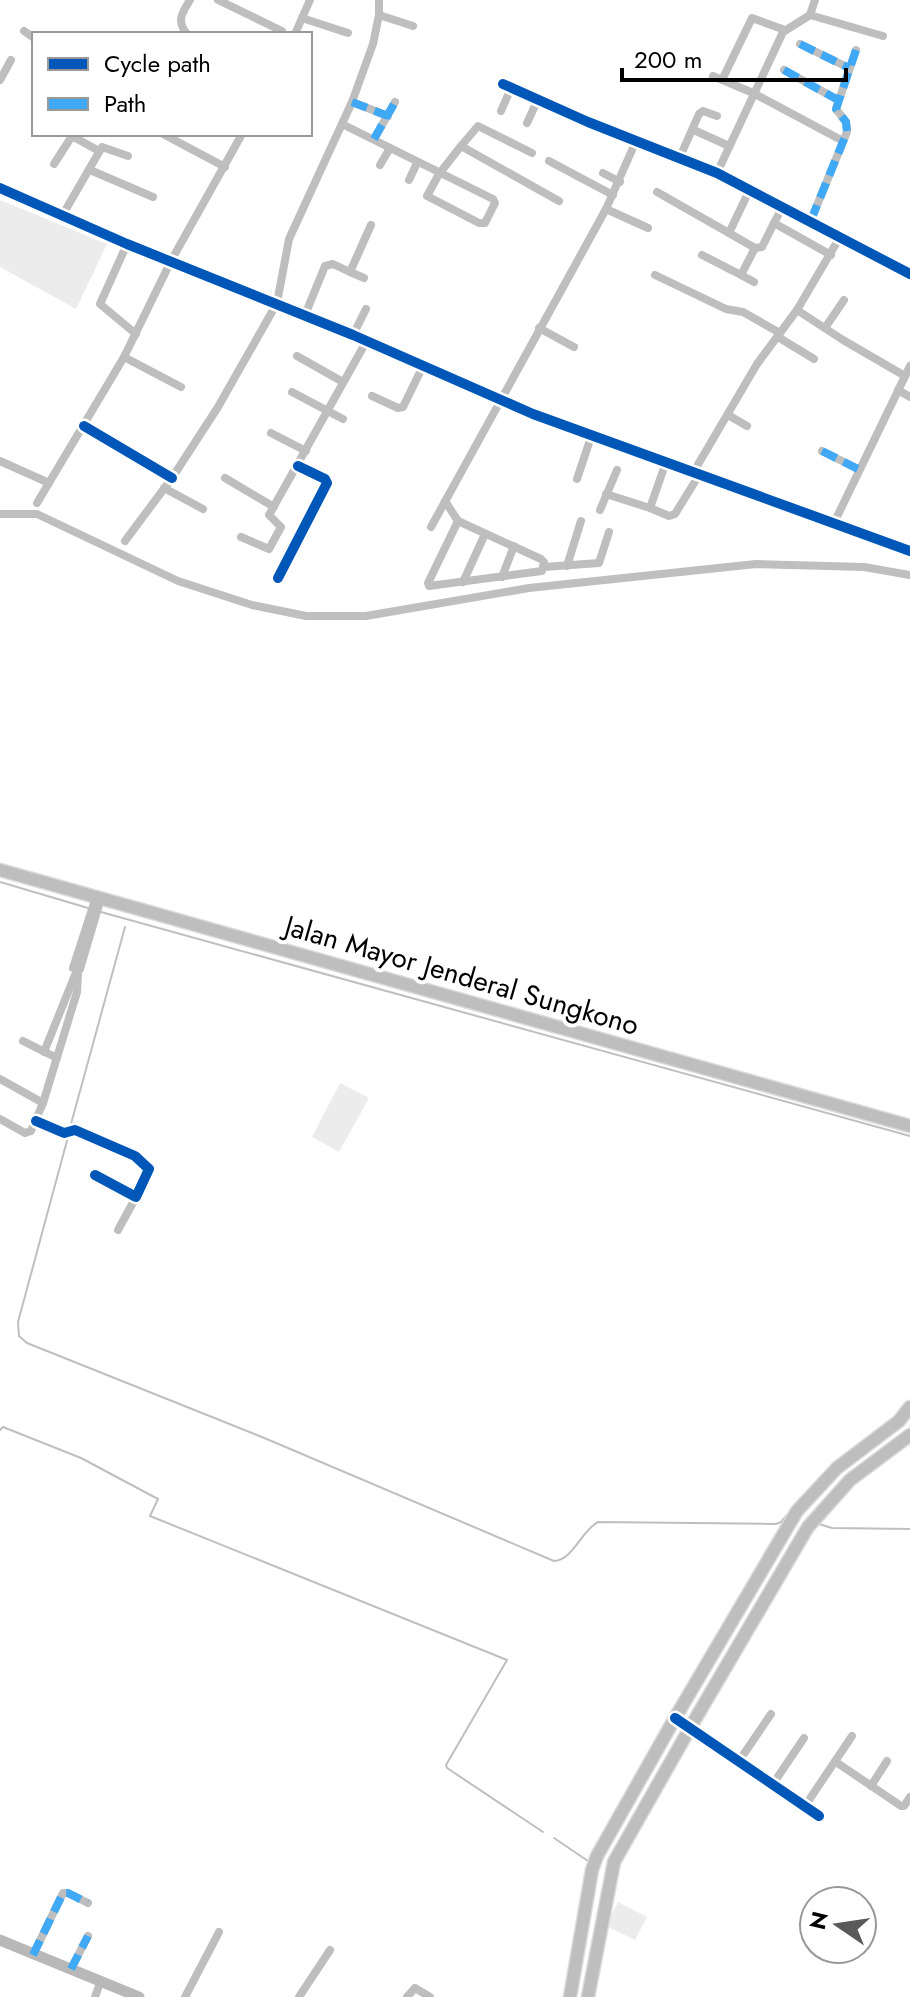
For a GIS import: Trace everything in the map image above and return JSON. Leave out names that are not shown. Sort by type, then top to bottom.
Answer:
[{"type":"main road","name":"Jalan Mayor Jenderal Sungkono","points":[[0,870],[96,906],[910,1126]]},
{"type":"main road","points":[[570,1997],[597,1856],[675,1718],[785,1530],[809,1497],[837,1468],[899,1421],[910,1407]]},
{"type":"main road","points":[[588,1997],[614,1862],[690,1728],[801,1537],[823,1507],[850,1480],[910,1435]]},
{"type":"main road","points":[[837,1468],[850,1480]]},
{"type":"main road","points":[[0,1940],[139,1997]]},
{"type":"street","points":[[185,32],[180,20],[190,0]]},
{"type":"street","points":[[218,0],[282,31]]},
{"type":"street","points":[[296,32],[310,0]]},
{"type":"street","points":[[125,541],[172,478],[218,407],[277,303],[289,239],[352,102],[373,44],[379,0]]},
{"type":"street","points":[[717,173],[785,30],[810,15],[815,0]]},
{"type":"street","points":[[379,15],[413,26]]},
{"type":"street","points":[[810,15],[883,36]]},
{"type":"street","points":[[302,18],[348,33]]},
{"type":"street","points":[[785,30],[752,18],[718,78],[843,141]]},
{"type":"street","points":[[24,31],[32,37]]},
{"type":"street","points":[[800,44],[849,68]]},
{"type":"street","points":[[811,220],[848,127],[836,111],[856,50]]},
{"type":"street","points":[[0,80],[11,60]]},
{"type":"street","points":[[784,70],[838,100]]},
{"type":"street","points":[[501,111],[507,86],[717,173],[910,274]]},
{"type":"street","points":[[527,123],[538,99]]},
{"type":"street","points":[[352,102],[388,116]]},
{"type":"street","points":[[374,139],[395,102]]},
{"type":"street","points":[[679,159],[699,114],[703,111],[717,116]]},
{"type":"street","points":[[342,124],[417,163],[439,174],[495,201],[485,223],[479,223],[427,196],[439,174],[478,126],[532,153]]},
{"type":"street","points":[[696,131],[729,146]]},
{"type":"street","points":[[54,164],[72,136],[99,151]]},
{"type":"street","points":[[167,136],[225,167]]},
{"type":"street","points":[[37,503],[124,357],[171,261],[241,136]]},
{"type":"street","points":[[431,527],[606,209],[636,141]]},
{"type":"street","points":[[62,216],[104,146],[128,156]]},
{"type":"street","points":[[461,146],[559,201]]},
{"type":"street","points":[[380,165],[390,148]]},
{"type":"street","points":[[549,161],[613,195]]},
{"type":"street","points":[[409,180],[417,163]]},
{"type":"street","points":[[90,170],[153,197]]},
{"type":"street","points":[[603,173],[620,182]]},
{"type":"street","points":[[0,188],[591,437],[910,551]]},
{"type":"street","points":[[729,233],[750,189]]},
{"type":"street","points":[[657,192],[755,248],[762,247],[783,206]]},
{"type":"street","points":[[606,209],[648,228]]},
{"type":"street","points":[[774,223],[831,255]]},
{"type":"street","points":[[350,272],[371,225]]},
{"type":"street","points":[[606,494],[669,516],[675,514],[757,364],[797,310],[840,237]]},
{"type":"street","points":[[127,244],[100,304],[136,334]]},
{"type":"street","points":[[741,275],[755,248]]},
{"type":"street","points":[[702,255],[754,282]]},
{"type":"street","points":[[305,315],[328,263],[364,278]]},
{"type":"street","points":[[655,275],[726,309],[743,312],[814,359]]},
{"type":"street","points":[[825,328],[844,300]]},
{"type":"street","points":[[353,335],[366,309]]},
{"type":"street","points":[[797,310],[905,376]]},
{"type":"street","points":[[539,328],[574,347]]},
{"type":"street","points":[[241,537],[269,549],[281,527],[269,517],[366,342]]},
{"type":"street","points":[[297,356],[343,382]]},
{"type":"street","points":[[124,357],[181,387]]},
{"type":"street","points":[[372,396],[398,408],[403,407],[423,366]]},
{"type":"street","points":[[833,525],[910,366]]},
{"type":"street","points":[[898,390],[910,397]]},
{"type":"street","points":[[292,392],[343,419]]},
{"type":"street","points":[[728,415],[747,426]]},
{"type":"street","points":[[84,426],[172,478]]},
{"type":"street","points":[[271,433],[306,451]]},
{"type":"street","points":[[577,479],[591,437]]},
{"type":"street","points":[[822,451],[858,469]]},
{"type":"street","points":[[0,461],[49,483]]},
{"type":"street","points":[[650,508],[666,462]]},
{"type":"street","points":[[278,578],[327,483],[325,479],[298,466]]},
{"type":"street","points":[[600,510],[617,470]]},
{"type":"street","points":[[225,478],[274,507]]},
{"type":"street","points":[[164,488],[203,509]]},
{"type":"street","points":[[445,501],[458,521],[541,559],[544,567]]},
{"type":"street","points":[[458,521],[428,583],[431,587],[537,572],[544,567],[599,563],[609,532]]},
{"type":"street","points":[[567,566],[581,521]]},
{"type":"street","points":[[463,582],[485,534]]},
{"type":"street","points":[[502,577],[514,546]]},
{"type":"street","points":[[44,1052],[76,971],[96,906]]},
{"type":"street","points":[[0,1119],[28,1134],[36,1121],[77,992],[76,971]]},
{"type":"street","points":[[23,1041],[57,1058]]},
{"type":"street","points":[[0,1079],[43,1103]]},
{"type":"street","points":[[36,1121],[64,1133],[75,1130],[135,1156],[148,1166],[149,1172],[118,1230]]},
{"type":"street","points":[[95,1175],[136,1197]]},
{"type":"street","points":[[739,1761],[771,1714]]},
{"type":"street","points":[[675,1718],[819,1816]]},
{"type":"street","points":[[805,1806],[852,1736]]},
{"type":"street","points":[[773,1784],[804,1738]]},
{"type":"street","points":[[871,1786],[887,1761]]},
{"type":"street","points":[[836,1762],[901,1806],[910,1797]]},
{"type":"street","points":[[33,1955],[63,1893],[88,1903]]},
{"type":"street","points":[[185,1997],[219,1932]]},
{"type":"street","points":[[71,1969],[88,1936]]},
{"type":"street","points":[[299,1997],[330,1950]]},
{"type":"street","points":[[95,1997],[101,1980]]},
{"type":"street","points":[[407,1997],[415,1988],[430,1997]]},
{"type":"shaded area","points":[[0,200],[107,244],[76,309],[0,267]]},
{"type":"shaded area","points":[[340,1083],[369,1098],[339,1152],[312,1137]]},
{"type":"shaded area","points":[[618,1902],[647,1917],[635,1940],[606,1926]]},
{"type":"waterway","points":[[0,514],[37,514],[178,581],[252,605],[306,616],[366,616],[529,588],[756,564],[864,567],[910,575]]},
{"type":"waterway","points":[[0,882],[88,908]]},
{"type":"waterway","points":[[101,912],[910,1136]]},
{"type":"waterway","points":[[71,1124],[125,927]]},
{"type":"waterway","points":[[68,1137],[18,1322],[19,1336],[27,1343],[262,1437],[554,1561],[572,1551],[598,1522],[776,1524],[788,1514]]},
{"type":"waterway","points":[[0,1430],[3,1427],[81,1458],[158,1499],[150,1516],[507,1660],[446,1765],[543,1832]]},
{"type":"waterway","points":[[819,1524],[832,1528],[910,1529]]},
{"type":"waterway","points":[[554,1838],[588,1861]]},
{"type":"marked path","points":[[800,44],[849,68]]},
{"type":"marked path","points":[[811,220],[847,132],[846,122],[836,109],[856,50]]},
{"type":"marked path","points":[[784,70],[838,100]]},
{"type":"marked path","points":[[352,102],[388,116]]},
{"type":"marked path","points":[[374,139],[395,102]]},
{"type":"marked path","points":[[822,451],[858,469]]},
{"type":"marked path","points":[[33,1955],[63,1893],[88,1903]]},
{"type":"marked path","points":[[71,1969],[88,1936]]},
{"type":"cycle path","points":[[503,84],[588,122],[717,173],[910,274]]},
{"type":"cycle path","points":[[0,188],[127,244],[353,335],[533,414],[910,551]]},
{"type":"cycle path","points":[[84,426],[172,478]]},
{"type":"cycle path","points":[[278,578],[327,483],[325,479],[298,466]]},
{"type":"cycle path","points":[[36,1121],[64,1133],[75,1130],[135,1156],[149,1169],[136,1197],[95,1175]]},
{"type":"cycle path","points":[[675,1718],[819,1816]]}]
